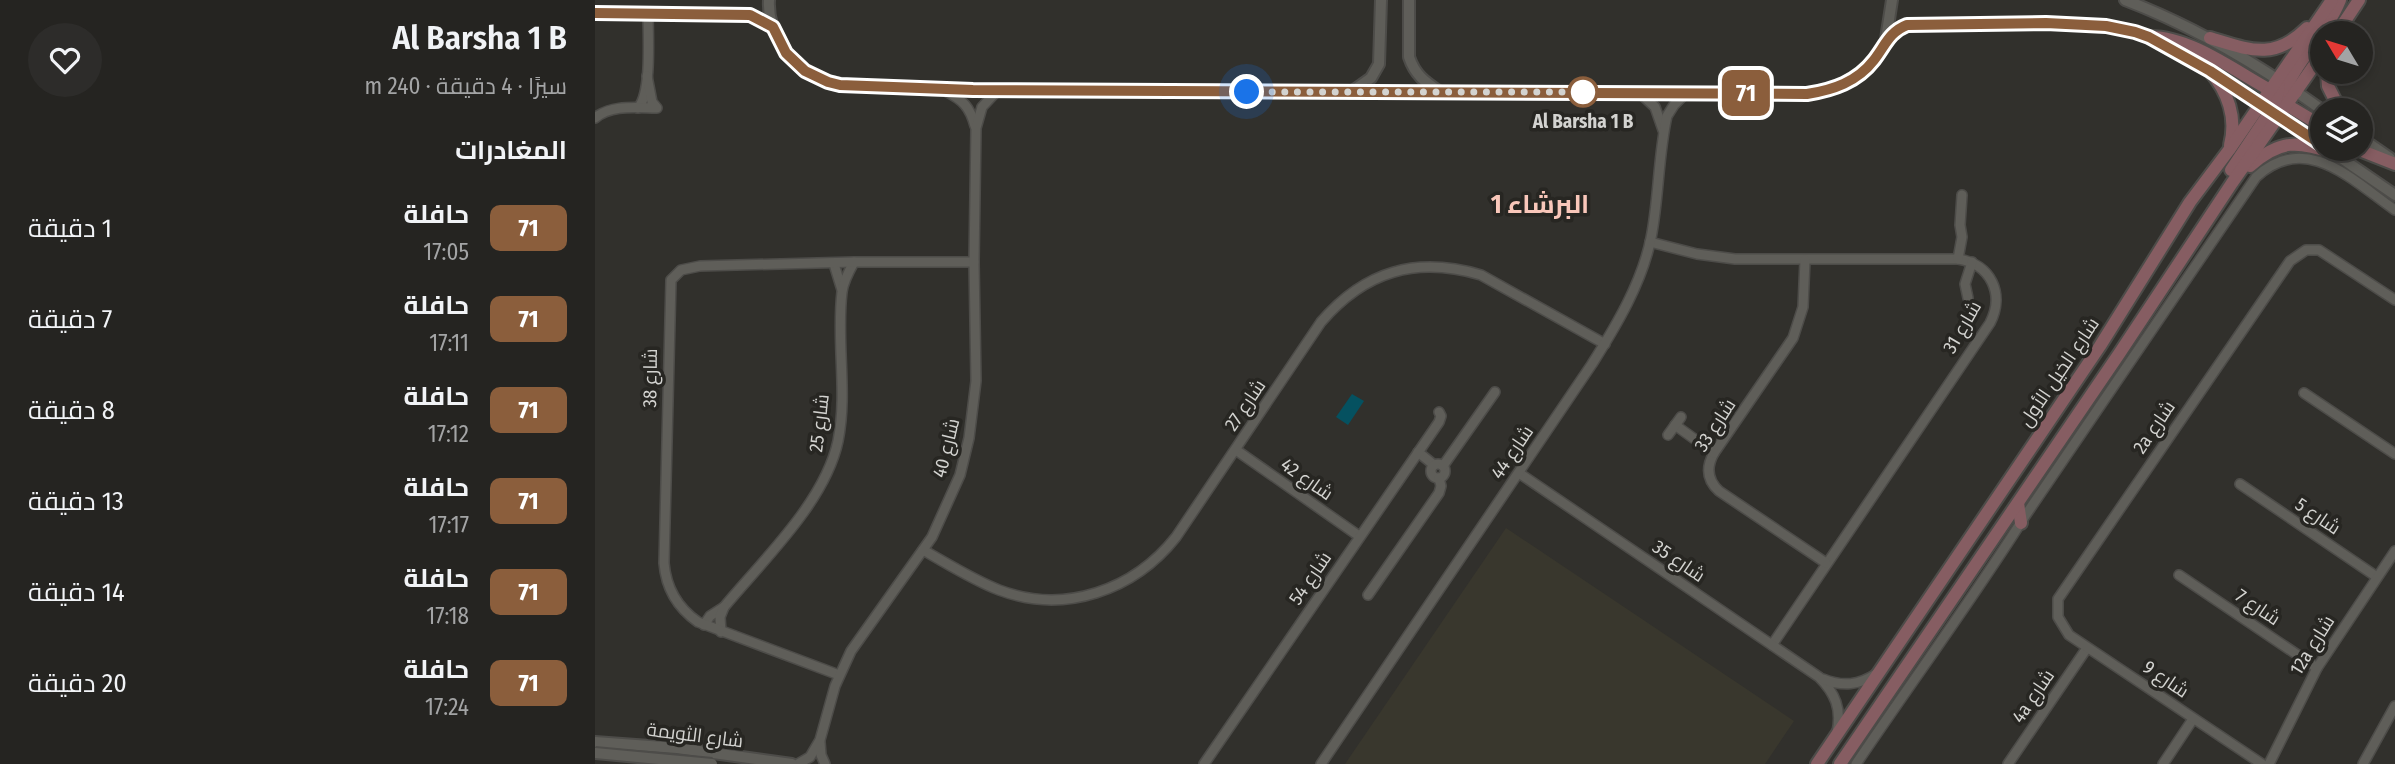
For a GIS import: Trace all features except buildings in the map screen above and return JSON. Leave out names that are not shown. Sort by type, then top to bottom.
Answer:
[{"type":"main road","points":[[2211,214],[2220,187],[2340,0]]},
{"type":"main road","points":[[2346,21],[2360,0]]},
{"type":"main road","points":[[2210,38],[2251,50],[2272,50],[2298,37],[2329,4]]},
{"type":"main road","name":"شارع الخيل الأول","points":[[1840,764],[2232,183],[2329,4]]},
{"type":"main road","points":[[2149,37],[2179,41],[2279,97],[2310,118]]},
{"type":"main road","name":"شارع الخيل الأول","points":[[1817,764],[2100,346],[2190,202],[2229,150],[2310,66]]},
{"type":"main road","points":[[2210,71],[2223,88],[2231,109],[2233,134],[2229,150]]},
{"type":"main road","points":[[2232,183],[2260,157],[2286,144],[2310,145]]},
{"type":"main road","points":[[2373,155],[2395,163]]},
{"type":"main road","points":[[2018,503],[2021,523]]},
{"type":"street","points":[[769,0],[769,12],[779,42],[795,63],[805,71],[840,85],[941,90],[1797,94],[1828,90],[1847,83],[1876,58],[1897,30],[1912,24],[2092,24],[2149,37],[2210,71],[2310,106]]},
{"type":"street","points":[[1350,93],[1371,78],[1378,64],[1381,0]]},
{"type":"street","points":[[1409,0],[1409,57],[1412,66],[1423,80],[1442,92]]},
{"type":"street","points":[[1886,42],[1892,0]]},
{"type":"street","points":[[2125,0],[2210,38],[2279,97],[2310,132]]},
{"type":"street","points":[[595,13],[750,15],[773,27]]},
{"type":"street","points":[[638,108],[643,101],[647,76],[648,13]]},
{"type":"street","points":[[595,118],[610,109],[657,108],[652,102],[647,76]]},
{"type":"street","points":[[941,90],[964,102],[971,112],[976,128]]},
{"type":"street","name":"شارع 40","points":[[798,764],[810,757],[820,740],[839,675],[858,639],[923,550],[940,522],[953,492],[969,438],[976,381],[976,128],[982,107],[998,90]]},
{"type":"street","points":[[1639,92],[1655,107],[1664,132]]},
{"type":"street","name":"شارع 44","points":[[1321,764],[1605,344],[1630,295],[1650,242],[1660,184],[1664,132],[1669,112],[1687,92]]},
{"type":"street","points":[[2373,147],[2395,163]]},
{"type":"street","points":[[1856,764],[1986,579],[2021,523],[2256,177],[2274,163],[2295,157],[2323,162],[2395,210]]},
{"type":"street","points":[[2345,161],[2395,195]]},
{"type":"street","points":[[2342,174],[2349,164]]},
{"type":"street","points":[[1958,258],[1962,237],[1962,195]]},
{"type":"street","points":[[1650,242],[1722,258],[1958,258],[1972,262],[1965,284],[1968,299]]},
{"type":"street","name":"2a شارع","points":[[2058,617],[2058,599],[2064,589],[2290,261],[2306,250],[2319,250],[2395,300]]},
{"type":"street","name":"شارع 33","points":[[1805,260],[1803,307],[1793,338],[1714,453],[1709,473],[1714,486],[1826,563]]},
{"type":"street","name":"شارع 38","points":[[839,675],[704,625],[688,615],[669,585],[665,568],[671,280],[681,270],[697,267],[854,262],[974,262]]},
{"type":"street","name":"شارع 25","points":[[842,290],[854,262]]},
{"type":"street","name":"شارع 31","points":[[1772,645],[1994,315],[1995,287],[1986,272],[1972,262]]},
{"type":"street","name":"شارع 25","points":[[704,625],[715,612],[724,607],[814,498],[829,469],[838,441],[841,416],[842,290],[834,264]]},
{"type":"street","name":"شارع 27","points":[[923,550],[986,584],[1017,596],[1053,600],[1091,595],[1129,580],[1162,553],[1236,450],[1321,323],[1353,291],[1393,272],[1437,266],[1481,275],[1605,344]]},
{"type":"street","points":[[1368,595],[1440,491],[1439,478],[1433,476],[1436,466],[1495,392]]},
{"type":"street","points":[[2304,393],[2395,454]]},
{"type":"street","name":"شارع 54","points":[[1204,764],[1440,420],[1439,412]]},
{"type":"street","points":[[1668,435],[1678,421],[1714,453]]},
{"type":"street","name":"شارع 42","points":[[1236,450],[1359,536]]},
{"type":"street","points":[[1416,455],[1436,466]]},
{"type":"street","name":"شارع 35","points":[[1519,473],[1819,677],[1837,684],[1851,684],[1866,680],[1880,671]]},
{"type":"street","name":"شارع 5","points":[[2240,484],[2377,577]]},
{"type":"street","name":"12a شارع","points":[[2269,764],[2317,668],[2395,551]]},
{"type":"street","name":"شارع 7","points":[[2179,575],[2317,668]]},
{"type":"street","points":[[721,632],[720,622],[724,607]]},
{"type":"street","name":"شارع 9","points":[[2058,617],[2069,635],[2087,648],[2262,764]]},
{"type":"street","name":"4a شارع","points":[[2008,764],[2087,648]]},
{"type":"street","name":"شارع 35","points":[[1819,677],[1831,690],[1837,706],[1839,723],[1836,737]]},
{"type":"street","points":[[2363,764],[2395,706]]},
{"type":"street","points":[[2163,764],[2193,719]]},
{"type":"street","name":"شارع 40","points":[[820,740],[825,764]]},
{"type":"street","name":"شارع الثويمة","points":[[595,742],[693,750],[792,764]]},
{"type":"street","points":[[660,747],[669,757],[671,764]]},
{"type":"street","points":[[681,764],[693,750]]},
{"type":"street","points":[[595,753],[712,764]]},
{"type":"shaded area","points":[[1506,528],[1794,721],[1765,764],[1345,764]]},
{"type":"water","points":[[1352,394],[1364,401],[1348,425],[1336,417]]},
{"type":"bus line","name":"71","points":[[595,13],[750,15],[773,27],[786,53],[816,78],[840,85],[941,90],[1807,94],[1839,87],[1855,78],[1876,58],[1888,37],[1907,25],[2092,24],[2149,37],[2227,80],[2310,136]]},
{"type":"place","name":"Al Barsha 1 B","points":[[1583,92]]},
{"type":"district","name":"البرشاء 1","points":[[1540,204]]},
{"type":"route","points":[[1247,92],[1583,92]]}]
